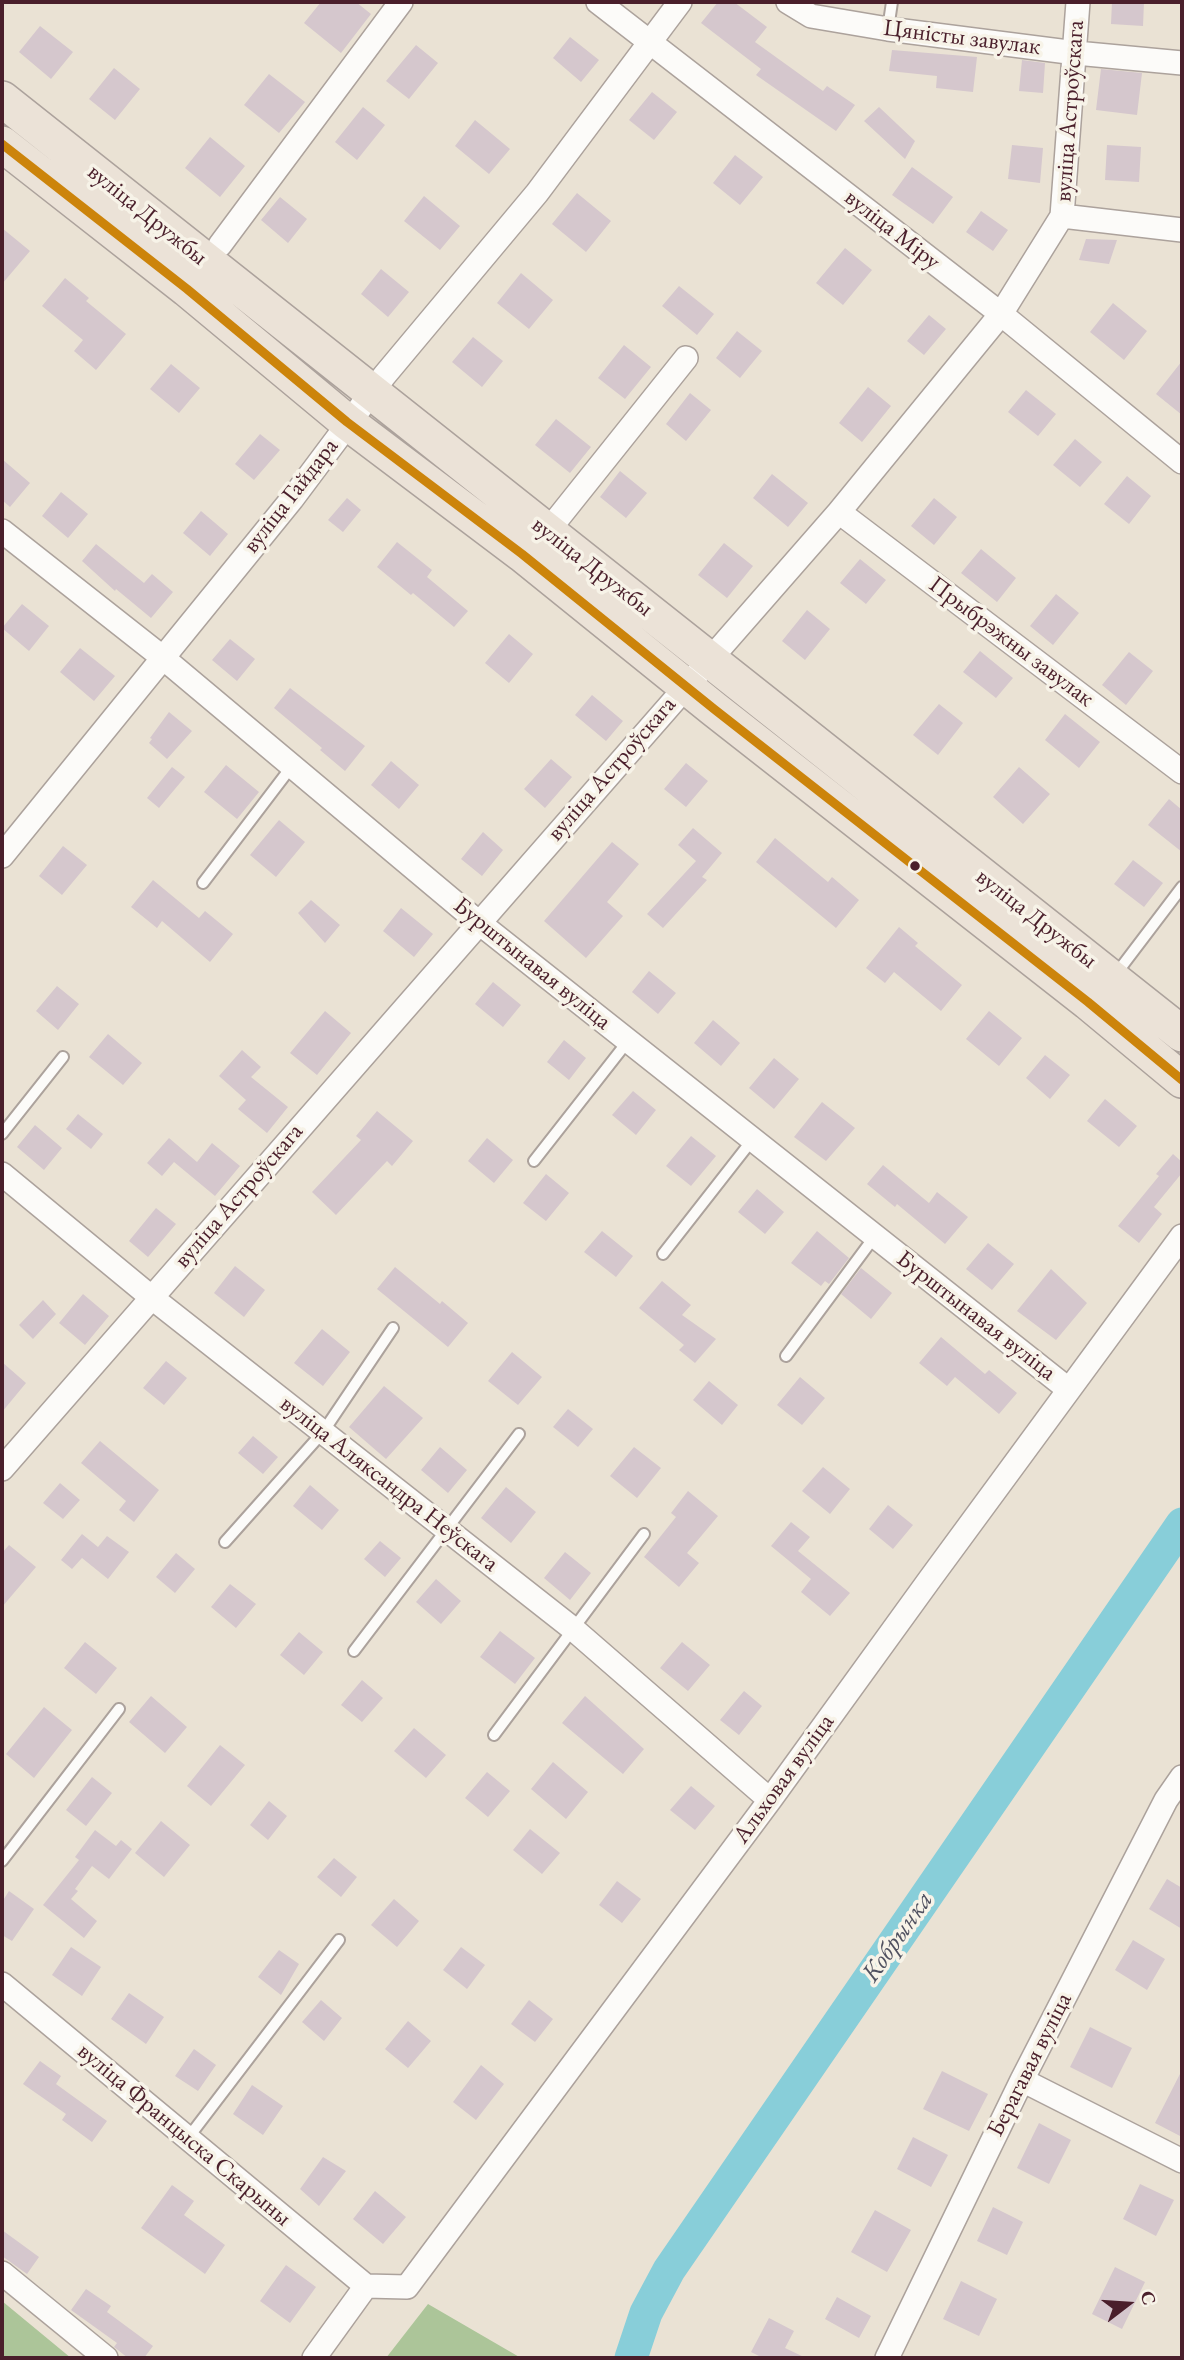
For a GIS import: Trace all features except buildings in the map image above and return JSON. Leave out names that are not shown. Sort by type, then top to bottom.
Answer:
[{"type":"main road","name":"вуліца Дружбы","points":[[2,99],[372,392],[533,534],[687,685],[725,718],[1100,990],[1182,1034]]},
{"type":"main road","name":"вуліца Дружбы","points":[[2,144],[187,289],[347,422]]},
{"type":"main road","points":[[187,289],[264,336],[344,398],[362,399],[372,392]]},
{"type":"main road","points":[[347,422],[366,413],[378,415],[533,534]]},
{"type":"main road","name":"вуліца Дружбы","points":[[533,534],[710,659],[877,793],[1100,990],[1182,1080]]},
{"type":"main road","points":[[687,685],[709,680],[718,683],[786,736],[877,793]]},
{"type":"main road","points":[[1100,990],[1182,1061]]},
{"type":"street","points":[[220,245],[401,2]]},
{"type":"street","name":"вуліца Міру","points":[[598,2],[1001,314],[1182,462]]},
{"type":"street","name":"вуліца Гайдара","points":[[2,856],[292,499],[347,422],[537,193],[680,2]]},
{"type":"street","name":"Цяністы завулак","points":[[788,2],[811,16],[888,29],[1182,64]]},
{"type":"street","name":"вуліца Астроўскага","points":[[2,1469],[839,512],[1001,314],[1062,216],[1078,2]]},
{"type":"street","points":[[1062,216],[1182,230]]},
{"type":"street","points":[[533,534],[686,358]]},
{"type":"street","name":"Прыбрэжны завулак","points":[[839,512],[1182,772]]},
{"type":"street","name":"Бурштынавая вуліца","points":[[2,531],[162,657],[478,922],[1068,1389]]},
{"type":"street","name":"вуліца Аляксандра Неўскага","points":[[2,1174],[151,1297],[572,1628],[770,1800]]},
{"type":"street","name":"Альховая вуліца","points":[[366,2286],[407,2287],[770,1800],[1182,1236]]},
{"type":"street","name":"Берагавая вуліца","points":[[887,2358],[1022,2080],[1167,1800],[1182,1777]]},
{"type":"street","name":"вуліца Францыска Скарыны","points":[[2,1984],[366,2286]]},
{"type":"street","points":[[1022,2080],[1182,2161]]},
{"type":"street","points":[[2,2273],[106,2358]]},
{"type":"street","points":[[314,2358],[366,2286]]},
{"type":"lane","points":[[888,29],[892,2]]},
{"type":"lane","points":[[203,883],[292,766]]},
{"type":"lane","points":[[1100,990],[1182,887]]},
{"type":"lane","points":[[534,1161],[628,1041]]},
{"type":"lane","points":[[2,1134],[63,1057]]},
{"type":"lane","points":[[663,1254],[753,1139]]},
{"type":"lane","points":[[786,1356],[875,1236]]},
{"type":"lane","points":[[225,1542],[323,1432],[393,1328]]},
{"type":"lane","points":[[354,1651],[519,1434]]},
{"type":"lane","points":[[494,1735],[644,1534]]},
{"type":"lane","points":[[2,1861],[119,1709]]},
{"type":"lane","points":[[188,2138],[339,1940]]},
{"type":"green space","points":[[2,2301],[71,2358],[2,2358]]},
{"type":"green space","points":[[428,2304],[521,2358],[386,2358]]},
{"type":"waterway","name":"Кобрынка","points":[[631,2358],[646,2313],[669,2270],[1182,1524]]},
{"type":"transit line","points":[[2,144],[187,289],[347,422],[522,554],[714,709],[1088,1002],[1182,1080]]}]
